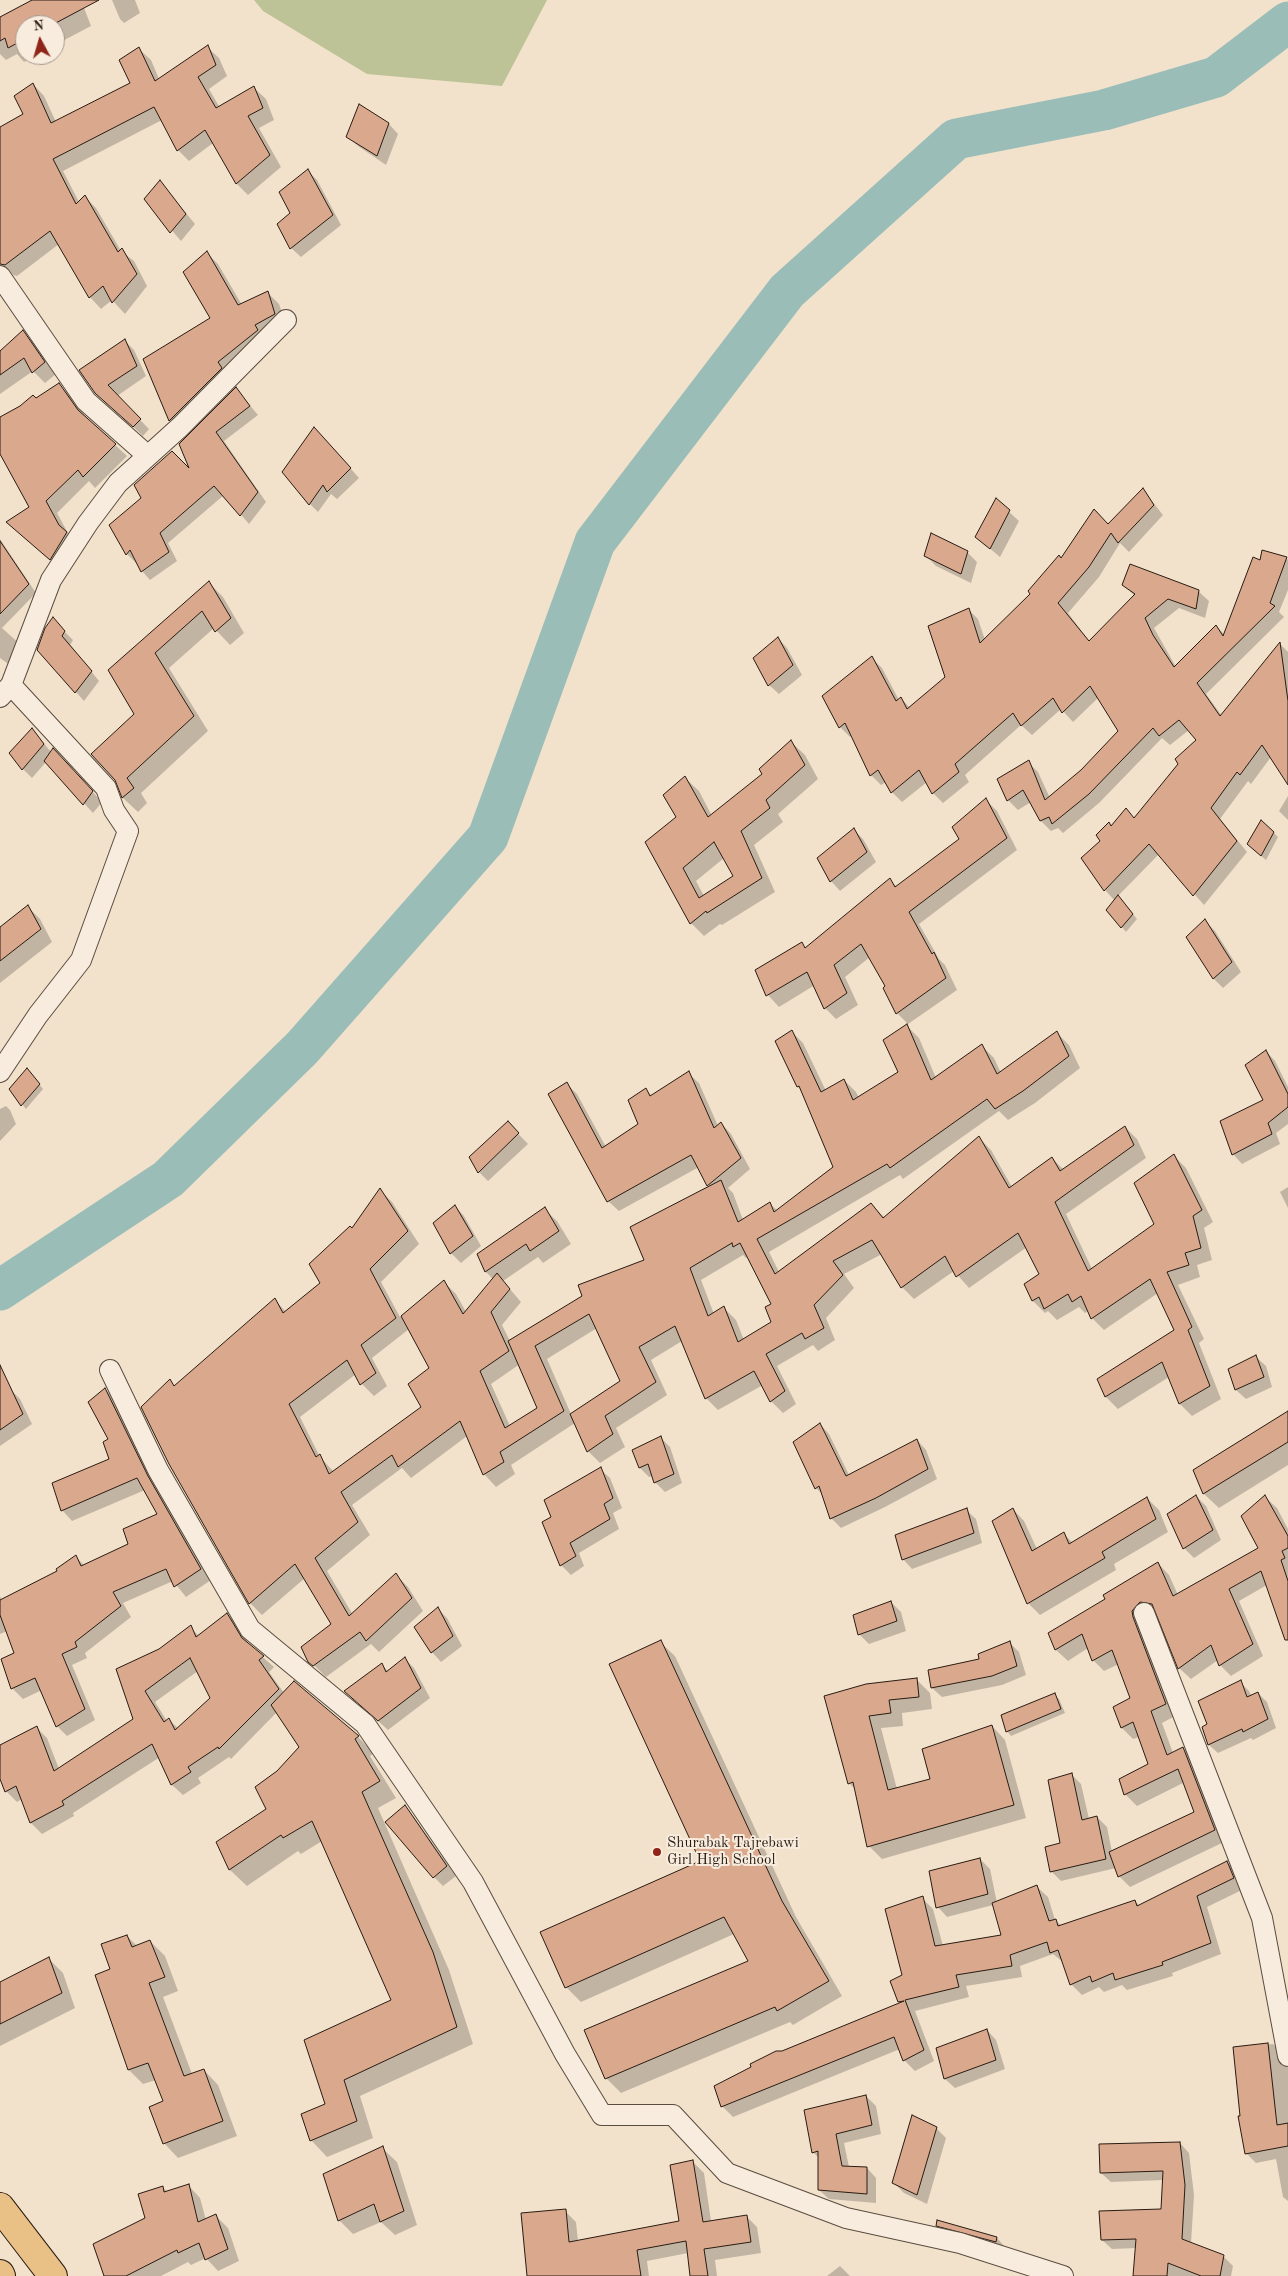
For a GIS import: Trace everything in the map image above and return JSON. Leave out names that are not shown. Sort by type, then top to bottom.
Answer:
[{"type":"main road","points":[[0,2207],[53,2276]]},
{"type":"street","points":[[0,276],[86,401],[148,456]]},
{"type":"street","points":[[0,1072],[38,1015],[81,960],[128,831],[114,810],[106,788],[6,691],[51,580],[88,523],[118,483],[180,427],[286,320]]},
{"type":"street","points":[[110,1370],[158,1470],[250,1628],[365,1724],[474,1882],[565,2054],[602,2115],[673,2115],[727,2174],[846,2218],[960,2243],[1063,2276]]},
{"type":"street","points":[[1144,1613],[1262,1918],[1288,2056]]},
{"type":"green space","points":[[254,0],[547,0],[502,86],[367,74],[263,11]]},
{"type":"building","points":[[32,0],[99,0],[65,18],[65,15],[15,15],[15,44],[8,48],[5,38],[0,41],[0,17]]},
{"type":"building","points":[[208,45],[216,65],[198,77],[216,108],[254,86],[263,108],[248,116],[270,155],[236,184],[205,130],[177,151],[154,107],[53,159],[76,204],[85,195],[118,252],[122,248],[137,274],[112,303],[103,286],[89,298],[50,231],[5,265],[0,264],[0,127],[23,114],[14,96],[33,83],[51,123],[130,83],[119,60],[139,47],[155,81]]},
{"type":"building","points":[[359,104],[389,123],[377,156],[346,137]]},
{"type":"building","points":[[308,169],[333,215],[290,249],[277,224],[290,213],[279,192]]},
{"type":"building","points":[[160,180],[186,214],[170,233],[144,199]]},
{"type":"building","points":[[207,251],[238,305],[268,291],[275,314],[255,325],[258,330],[218,362],[222,368],[169,421],[143,359],[210,318],[183,272]]},
{"type":"building","points":[[23,330],[45,362],[32,373],[24,358],[0,375],[0,351]]},
{"type":"building","points":[[125,339],[137,366],[108,385],[141,419],[133,427],[95,393],[79,370]]},
{"type":"building","points":[[59,383],[78,410],[116,444],[83,477],[78,470],[46,501],[59,525],[67,532],[50,560],[6,522],[29,507],[0,454],[0,417],[20,406],[33,395],[36,398]]},
{"type":"building","points":[[236,387],[250,406],[216,432],[258,492],[240,516],[214,486],[160,533],[169,552],[141,572],[130,550],[126,555],[109,525],[141,498],[134,485],[172,451],[189,468],[179,444]]},
{"type":"building","points":[[314,427],[351,468],[327,492],[323,485],[309,505],[282,472]]},
{"type":"building","points":[[1143,488],[1154,505],[1118,543],[1111,533],[1089,567],[1058,603],[1089,641],[1135,594],[1122,585],[1130,564],[1199,590],[1196,609],[1168,599],[1145,618],[1153,635],[1174,667],[1216,625],[1223,636],[1253,557],[1260,560],[1262,550],[1287,557],[1270,603],[1275,606],[1197,683],[1220,716],[1280,642],[1288,701],[1288,785],[1262,745],[1240,775],[1237,772],[1211,808],[1237,841],[1193,896],[1149,844],[1104,891],[1081,858],[1100,841],[1096,835],[1109,822],[1111,826],[1126,808],[1134,818],[1178,764],[1175,759],[1196,740],[1179,720],[1159,736],[1153,728],[1089,794],[1052,824],[1049,817],[1040,821],[1023,790],[1007,801],[997,779],[1029,760],[1045,800],[1081,770],[1118,731],[1090,686],[1062,713],[1053,698],[1021,726],[1013,713],[955,764],[959,772],[932,794],[919,770],[891,793],[878,770],[870,776],[845,723],[839,728],[822,696],[872,656],[896,701],[901,697],[907,709],[945,677],[928,626],[969,608],[980,643],[1030,594],[1028,591],[1059,555],[1061,558],[1094,509],[1108,524]]},
{"type":"building","points":[[996,498],[1010,510],[990,549],[975,537]]},
{"type":"building","points":[[931,533],[968,551],[961,574],[924,556]]},
{"type":"building","points":[[0,541],[29,584],[0,614]]},
{"type":"building","points":[[209,581],[231,618],[215,632],[202,611],[155,653],[194,716],[127,778],[134,788],[122,798],[115,780],[91,754],[134,714],[108,670]]},
{"type":"building","points":[[53,617],[65,631],[62,636],[92,671],[75,693],[37,650],[45,628]]},
{"type":"building","points":[[778,637],[793,665],[768,686],[753,658]]},
{"type":"building","points":[[32,728],[44,744],[22,770],[9,753]]},
{"type":"building","points":[[791,740],[805,765],[766,800],[770,808],[741,831],[762,878],[707,913],[706,911],[690,924],[645,842],[676,817],[663,795],[685,776],[708,817],[762,774],[759,769]],"holes":[[[714,842],[733,876],[699,898],[683,868]]]},
{"type":"building","points":[[53,748],[93,791],[83,805],[44,761]]},
{"type":"building","points":[[986,798],[1007,838],[909,912],[932,954],[934,952],[946,978],[896,1014],[883,988],[885,986],[861,944],[834,965],[847,993],[824,1009],[807,972],[766,996],[755,970],[802,942],[805,948],[890,878],[895,887],[959,839],[952,827]]},
{"type":"building","points":[[1261,820],[1274,832],[1261,856],[1247,844]]},
{"type":"building","points":[[854,828],[867,852],[830,882],[817,858]]},
{"type":"building","points":[[1118,895],[1133,914],[1121,928],[1106,910]]},
{"type":"building","points":[[28,905],[41,929],[0,961],[0,927]]},
{"type":"building","points":[[1205,919],[1232,962],[1213,979],[1186,937]]},
{"type":"building","points":[[907,1024],[931,1080],[982,1044],[997,1074],[1057,1031],[1069,1056],[1023,1091],[995,1109],[987,1099],[890,1168],[887,1164],[757,1239],[775,1274],[871,1203],[883,1218],[979,1136],[1009,1188],[1052,1157],[1060,1171],[1125,1126],[1134,1145],[1055,1202],[1088,1271],[1154,1224],[1134,1183],[1174,1154],[1202,1210],[1193,1216],[1201,1248],[1185,1253],[1189,1265],[1167,1272],[1192,1327],[1188,1330],[1210,1386],[1179,1404],[1162,1362],[1105,1397],[1097,1379],[1174,1330],[1150,1279],[1091,1319],[1081,1296],[1072,1302],[1068,1294],[1044,1309],[1039,1297],[1032,1301],[1024,1284],[1039,1274],[1018,1233],[956,1277],[945,1256],[901,1288],[872,1240],[833,1261],[843,1275],[814,1305],[824,1328],[805,1339],[802,1333],[766,1354],[785,1391],[770,1402],[754,1371],[705,1399],[675,1326],[639,1347],[656,1382],[605,1416],[613,1434],[587,1452],[570,1414],[620,1381],[589,1314],[535,1346],[564,1411],[500,1452],[504,1462],[483,1475],[460,1421],[398,1467],[392,1455],[341,1492],[358,1522],[315,1558],[349,1616],[396,1573],[412,1598],[366,1641],[360,1632],[313,1666],[308,1662],[301,1647],[331,1624],[295,1564],[249,1604],[169,1464],[141,1407],[170,1379],[174,1386],[275,1298],[283,1313],[320,1283],[309,1264],[350,1226],[352,1228],[380,1188],[408,1231],[370,1269],[396,1318],[361,1345],[376,1373],[360,1385],[347,1360],[289,1404],[316,1457],[320,1454],[329,1474],[421,1407],[408,1384],[429,1368],[401,1316],[444,1280],[463,1314],[497,1273],[510,1289],[491,1312],[509,1351],[480,1371],[505,1428],[537,1408],[508,1341],[582,1296],[578,1285],[644,1260],[630,1227],[721,1180],[738,1222],[770,1202],[774,1212],[833,1167],[799,1086],[797,1087],[775,1041],[792,1030],[821,1092],[844,1079],[853,1100],[898,1072],[883,1040]],"holes":[[[732,1243],[733,1247],[740,1243],[771,1304],[765,1307],[771,1322],[738,1342],[724,1306],[708,1316],[690,1268]]]},
{"type":"building","points":[[1266,1050],[1288,1094],[1288,1107],[1268,1123],[1272,1134],[1232,1155],[1220,1121],[1263,1100],[1245,1065]]},
{"type":"building","points":[[27,1068],[40,1084],[21,1106],[9,1089]]},
{"type":"building","points":[[689,1071],[714,1128],[721,1122],[741,1158],[707,1186],[691,1155],[607,1202],[548,1094],[567,1082],[602,1148],[638,1124],[628,1100],[646,1088],[650,1096]]},
{"type":"building","points":[[508,1121],[519,1133],[478,1173],[469,1157]]},
{"type":"building","points":[[455,1205],[473,1236],[450,1254],[433,1223]]},
{"type":"building","points":[[545,1207],[559,1231],[530,1251],[526,1244],[485,1272],[477,1254]]},
{"type":"building","points":[[1256,1355],[1264,1377],[1235,1390],[1228,1369]]},
{"type":"building","points":[[0,1365],[23,1414],[0,1430]]},
{"type":"building","points":[[105,1388],[148,1476],[201,1569],[174,1587],[166,1569],[113,1592],[121,1606],[75,1642],[77,1647],[62,1654],[85,1709],[56,1727],[35,1678],[11,1689],[1,1659],[14,1653],[0,1615],[0,1600],[57,1571],[56,1569],[76,1555],[81,1566],[128,1544],[123,1529],[157,1514],[137,1478],[61,1511],[52,1483],[109,1459],[103,1442],[108,1439],[88,1402]]},
{"type":"building","points":[[1288,1411],[1288,1442],[1203,1494],[1193,1470]]},
{"type":"building","points":[[820,1423],[846,1476],[917,1439],[928,1469],[876,1498],[830,1519],[819,1486],[815,1489],[793,1442]]},
{"type":"building","points":[[661,1436],[674,1474],[654,1483],[648,1464],[639,1468],[632,1450]]},
{"type":"building","points":[[601,1467],[613,1498],[604,1504],[610,1519],[570,1543],[576,1556],[560,1566],[542,1522],[551,1517],[544,1500]]},
{"type":"building","points":[[1196,1495],[1213,1530],[1183,1549],[1167,1514]]},
{"type":"building","points":[[1265,1495],[1288,1536],[1288,1548],[1282,1551],[1285,1558],[1281,1560],[1288,1581],[1288,1640],[1285,1640],[1261,1571],[1229,1589],[1253,1644],[1219,1666],[1211,1645],[1178,1669],[1152,1604],[1140,1602],[1132,1611],[1166,1704],[1151,1711],[1167,1755],[1183,1747],[1215,1830],[1118,1877],[1109,1852],[1194,1812],[1178,1769],[1124,1795],[1119,1779],[1148,1764],[1133,1722],[1121,1728],[1113,1707],[1130,1698],[1112,1650],[1092,1661],[1082,1634],[1055,1650],[1048,1633],[1105,1599],[1103,1595],[1158,1562],[1173,1596],[1258,1548],[1241,1516]]},
{"type":"building","points":[[1147,1497],[1156,1519],[1102,1552],[1105,1558],[1027,1604],[992,1521],[1013,1508],[1032,1551],[1064,1532],[1069,1544]]},
{"type":"building","points":[[967,1508],[974,1533],[902,1560],[895,1535]]},
{"type":"building","points":[[891,1601],[897,1621],[858,1635],[853,1615]]},
{"type":"building","points":[[438,1607],[453,1636],[431,1653],[414,1627]]},
{"type":"building","points":[[227,1613],[242,1638],[264,1656],[259,1660],[279,1689],[219,1749],[218,1747],[188,1767],[191,1772],[171,1785],[152,1744],[62,1801],[64,1805],[30,1823],[16,1786],[5,1792],[0,1779],[0,1745],[37,1726],[54,1771],[133,1719],[116,1669],[159,1649],[191,1625],[196,1637]],"holes":[[[190,1658],[210,1698],[175,1730],[169,1718],[164,1722],[145,1691]]]},
{"type":"building","points":[[661,1640],[782,1901],[829,1981],[777,2011],[775,2007],[605,2079],[584,2030],[748,1961],[724,1917],[565,1988],[540,1932],[700,1861],[609,1664]]},
{"type":"building","points":[[1010,1641],[1017,1666],[992,1676],[931,1688],[928,1670],[979,1659],[978,1654]]},
{"type":"building","points":[[405,1657],[421,1688],[378,1721],[344,1691],[382,1663],[386,1672]]},
{"type":"building","points":[[917,1678],[919,1697],[889,1700],[891,1713],[869,1716],[888,1790],[930,1779],[922,1749],[992,1725],[1014,1805],[867,1847],[853,1782],[848,1784],[824,1696],[866,1684]]},
{"type":"building","points":[[1241,1680],[1247,1697],[1258,1692],[1268,1719],[1243,1732],[1242,1729],[1208,1745],[1202,1727],[1207,1724],[1198,1701]]},
{"type":"building","points":[[294,1681],[359,1736],[355,1739],[380,1781],[362,1792],[433,1952],[457,2027],[344,2080],[357,2121],[310,2141],[301,2114],[325,2104],[304,2040],[391,2000],[312,1821],[283,1838],[281,1835],[229,1870],[216,1842],[266,1809],[255,1787],[277,1771],[299,1747],[271,1705]]},
{"type":"building","points":[[1055,1693],[1061,1709],[1006,1732],[1001,1715]]},
{"type":"building","points":[[1072,1773],[1082,1820],[1097,1816],[1106,1859],[1050,1872],[1045,1847],[1060,1843],[1048,1780]]},
{"type":"building","points":[[405,1805],[447,1866],[433,1878],[385,1822]]},
{"type":"building","points":[[980,1858],[988,1894],[936,1908],[929,1871]]},
{"type":"building","points":[[1227,1861],[1234,1878],[1197,1896],[1211,1943],[1162,1962],[1163,1965],[1115,1980],[1113,1973],[1092,1982],[1090,1976],[1070,1985],[1058,1950],[1050,1953],[1047,1942],[1010,1955],[1012,1966],[956,1975],[959,1987],[905,2000],[924,2050],[903,2061],[894,2037],[721,2107],[714,2086],[751,2067],[750,2064],[776,2051],[782,2051],[904,2001],[898,2002],[890,1981],[902,1975],[885,1909],[923,1896],[935,1946],[1001,1935],[992,1903],[1037,1885],[1049,1921],[1056,1919],[1058,1926],[1135,1900],[1137,1906]]},
{"type":"building","points":[[127,1935],[132,1947],[150,1940],[165,1977],[149,1983],[184,2076],[204,2069],[223,2121],[163,2144],[149,2107],[163,2101],[148,2063],[128,2070],[95,1975],[110,1969],[101,1944]]},
{"type":"building","points":[[49,1957],[62,1993],[0,2024],[0,1982]]},
{"type":"building","points":[[987,2029],[996,2060],[944,2079],[936,2048]]},
{"type":"building","points":[[1268,2043],[1277,2125],[1288,2123],[1288,2146],[1245,2154],[1238,2116],[1240,2116],[1233,2047]]},
{"type":"building","points":[[866,2095],[872,2125],[836,2134],[842,2166],[867,2167],[867,2194],[818,2190],[818,2151],[812,2153],[804,2110]]},
{"type":"building","points":[[912,2115],[937,2127],[917,2195],[892,2183]]},
{"type":"building","points":[[1180,2142],[1185,2185],[1182,2239],[1224,2255],[1220,2276],[1201,2276],[1168,2263],[1167,2276],[1133,2276],[1136,2239],[1101,2240],[1099,2211],[1161,2209],[1163,2171],[1100,2173],[1099,2144]]},
{"type":"building","points":[[383,2146],[404,2211],[380,2222],[374,2204],[338,2221],[323,2174]]},
{"type":"building","points":[[693,2160],[703,2222],[747,2215],[751,2242],[704,2249],[708,2276],[690,2276],[686,2241],[637,2250],[641,2276],[527,2276],[521,2213],[566,2209],[569,2242],[679,2221],[670,2165]]},
{"type":"building","points":[[189,2184],[198,2222],[216,2214],[228,2249],[205,2260],[199,2243],[178,2253],[177,2250],[126,2276],[104,2276],[93,2244],[145,2218],[138,2194],[163,2186],[164,2192]]},
{"type":"building","points":[[937,2220],[997,2237],[996,2242],[936,2226]]},
{"type":"waterway","points":[[0,1290],[168,1179],[302,1048],[488,837],[595,542],[787,291],[956,139],[1104,110],[1216,77],[1288,22]]},
{"type":"place","name":"Shurabak Tajrebawi Girl High School","points":[[657,1852]]}]
